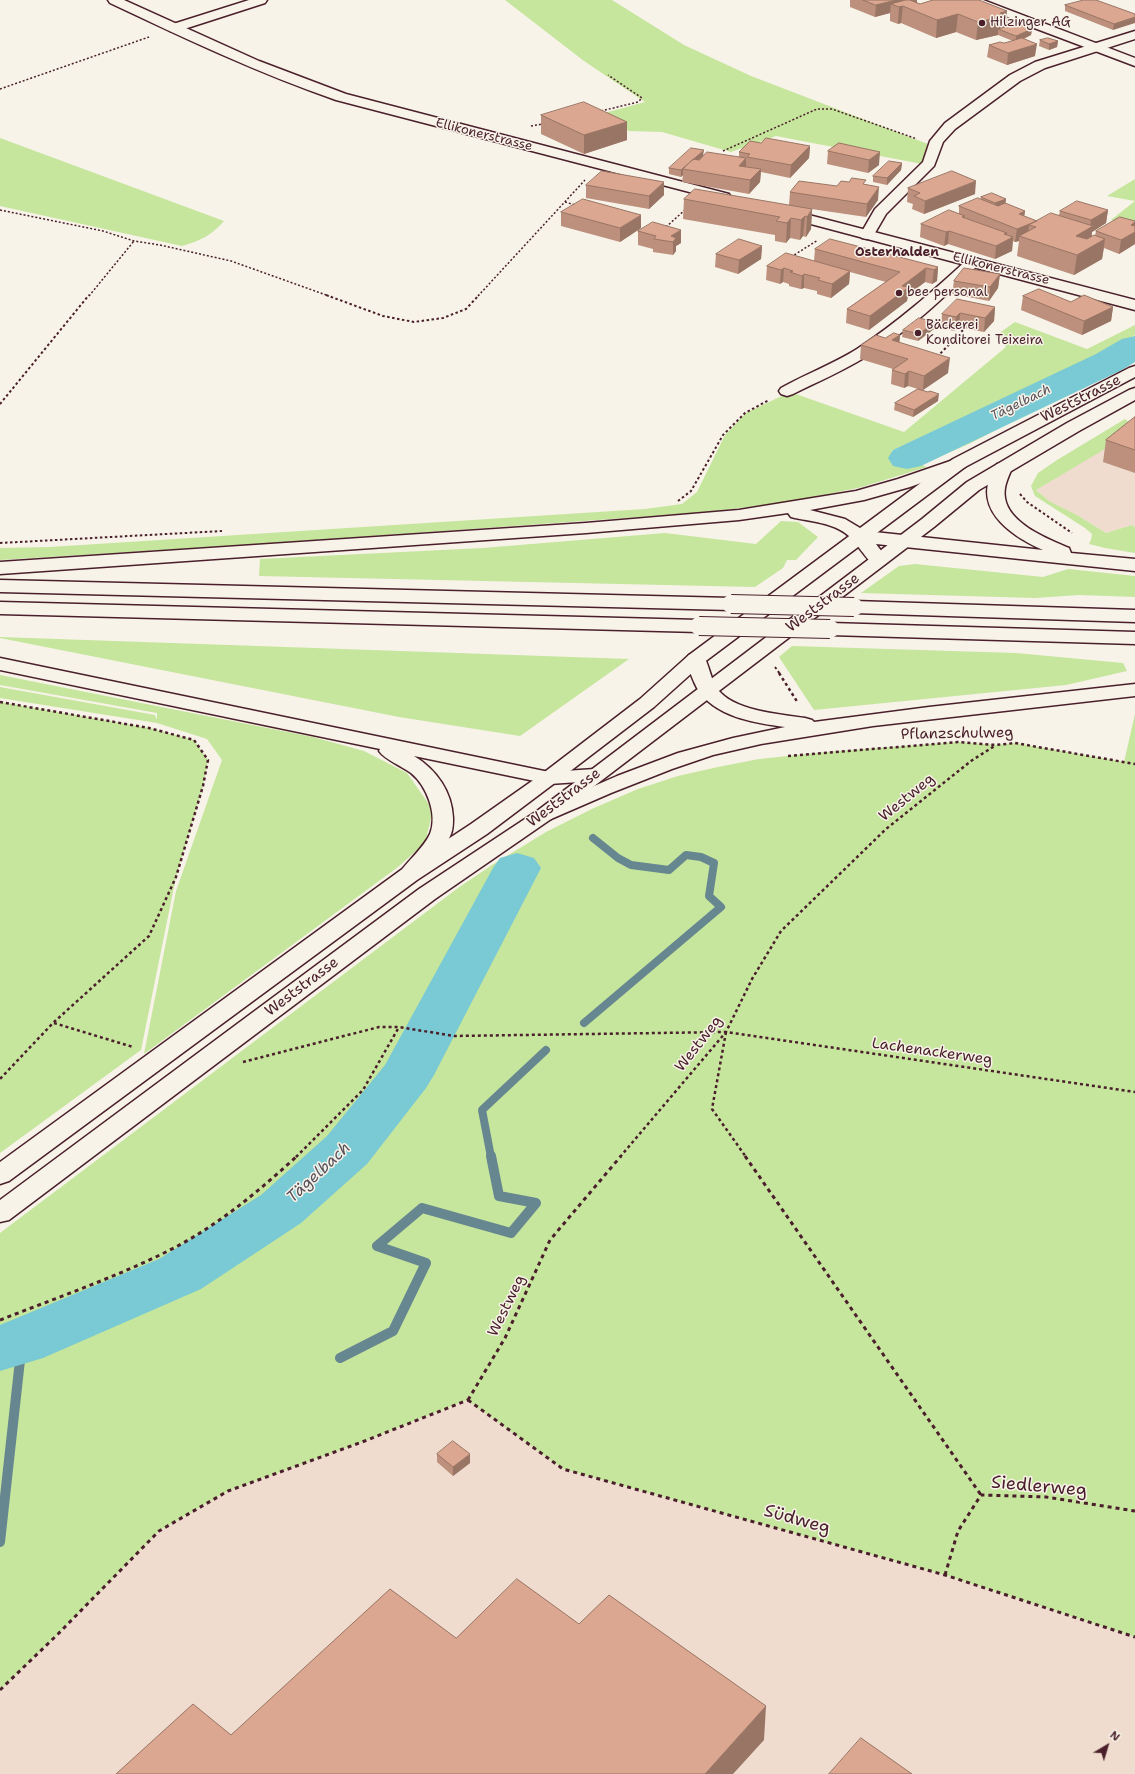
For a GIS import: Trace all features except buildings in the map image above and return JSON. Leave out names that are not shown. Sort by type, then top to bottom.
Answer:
[{"type":"main road","name":"Ellikonerstrasse","points":[[114,0],[233,56],[301,84],[403,114],[740,202]]},
{"type":"main road","points":[[174,28],[261,0]]},
{"type":"main road","points":[[972,0],[1135,62]]},
{"type":"main road","points":[[867,235],[880,212],[929,163],[937,140],[950,126],[1014,78],[1040,65],[1135,35]]},
{"type":"main road","name":"Ellikonerstrasse","points":[[770,209],[970,264],[1135,305]]},
{"type":"main road","name":"Ellikonerstrasse","points":[[787,391],[861,352],[924,308],[970,264]]},
{"type":"main road","name":"Weststrasse","points":[[0,1175],[409,875],[479,829],[549,778],[647,703],[696,659],[959,463],[1135,371]]},
{"type":"main road","name":"Weststrasse","points":[[0,1213],[427,894],[544,814],[903,542],[973,486],[1072,427],[1135,393]]},
{"type":"main road","points":[[0,568],[704,519],[778,510],[835,500],[884,489],[959,463]]},
{"type":"main road","points":[[1003,468],[996,483],[995,492],[997,505],[1006,518],[1023,532],[1040,542],[1087,560]]},
{"type":"main road","points":[[778,510],[829,519],[848,527],[860,536],[879,560]]},
{"type":"main road","points":[[860,536],[903,542],[1135,565]]},
{"type":"main road","points":[[0,586],[854,607],[1135,616]]},
{"type":"main road","points":[[0,608],[830,628],[1135,638]]},
{"type":"main road","points":[[696,659],[708,690],[724,703],[749,715],[824,726]]},
{"type":"main road","points":[[0,664],[549,778],[595,775]]},
{"type":"main road","points":[[544,814],[629,777],[694,755],[745,742],[824,726],[1135,690]]},
{"type":"main road","points":[[335,733],[379,746],[405,759],[430,779],[439,796],[443,809],[441,833],[409,875]]},
{"type":"path","points":[[0,89],[174,28]]},
{"type":"path","points":[[601,111],[638,102],[642,98],[608,75]]},
{"type":"path","points":[[723,151],[817,109],[832,109],[923,141],[937,140]]},
{"type":"path","points":[[487,136],[548,123]]},
{"type":"path","points":[[0,210],[103,231],[134,241],[160,245],[231,261],[383,316],[414,322],[443,318],[466,308],[600,166]]},
{"type":"path","points":[[565,202],[579,206]]},
{"type":"path","points":[[665,228],[689,206]]},
{"type":"path","points":[[787,260],[838,227]]},
{"type":"path","points":[[0,404],[134,241]]},
{"type":"path","points":[[936,358],[964,329]]},
{"type":"path","points":[[676,502],[691,491],[723,435],[745,413],[787,391]]},
{"type":"path","points":[[1018,489],[1019,493],[1027,502],[1075,536]]},
{"type":"path","points":[[0,702],[149,728],[187,738],[194,740],[208,760],[203,786],[176,877],[149,936],[53,1023],[0,1079]]},
{"type":"path","name":"Pflanzschulweg","points":[[826,752],[958,742],[996,745],[1015,743],[1135,764]]},
{"type":"path","name":"Westweg","points":[[468,1400],[505,1338],[550,1240],[726,1032],[752,978],[780,931],[886,829],[971,761],[996,745]]},
{"type":"path","points":[[53,1023],[134,1047]]},
{"type":"path","name":"Lachenackerweg","points":[[236,1064],[379,1027],[399,1027],[454,1036],[726,1032],[1135,1092]]},
{"type":"path","points":[[0,1320],[169,1251],[220,1220],[270,1181],[310,1146],[357,1096],[399,1027]]},
{"type":"path","points":[[726,1032],[712,1109],[982,1495]]},
{"type":"path","points":[[0,1690],[58,1634],[159,1531],[228,1491],[362,1442],[468,1400]]},
{"type":"path","name":"Südweg","points":[[468,1400],[563,1469],[945,1575],[1135,1637]]},
{"type":"path","name":"Siedlerweg","points":[[945,1575],[958,1531],[982,1495],[1046,1497],[1135,1511]]},
{"type":"shaded area","points":[[1135,429],[1135,527],[1132,525],[1106,533],[1077,515],[1049,501],[1036,490]]},
{"type":"shaded area","points":[[468,1400],[563,1469],[945,1575],[1135,1637],[1135,1774],[0,1774],[0,1690],[58,1634],[159,1531],[228,1491],[362,1442]]},
{"type":"green space","points":[[505,0],[612,0],[684,45],[751,76],[928,144],[922,164],[776,136],[731,152],[662,132],[629,131],[597,115],[645,102],[584,61]]},
{"type":"green space","points":[[0,138],[224,221],[205,237],[182,246],[0,206]]},
{"type":"green space","points":[[1135,179],[1135,201],[1107,196]]},
{"type":"green space","points":[[1135,201],[1135,227],[1111,220]]},
{"type":"green space","points":[[1015,322],[1087,349],[1135,325],[1135,335],[1110,349],[1135,336],[1135,357],[971,443],[923,464],[894,450],[1054,377],[891,451],[927,467],[862,487],[801,500],[710,512],[260,544],[0,560],[0,548],[50,547],[645,509],[682,504],[697,492],[725,435],[746,413],[790,392],[904,432],[1006,347],[995,336]]},
{"type":"green space","points":[[1125,419],[1135,428],[1105,449],[1036,490],[1049,501],[1077,515],[1106,533],[1132,525],[1135,527],[1135,553],[1089,544],[1092,534],[1035,496],[1031,486],[1038,473]]},
{"type":"green space","points":[[781,521],[798,522],[818,537],[796,560],[787,560],[783,568],[755,587],[259,576],[260,559],[483,548],[665,533],[756,544]]},
{"type":"green space","points":[[915,564],[1043,577],[1068,569],[1135,576],[1135,597],[1079,595],[1035,598],[861,593],[899,566]]},
{"type":"green space","points":[[0,638],[629,659],[520,736],[399,717]]},
{"type":"green space","points":[[792,646],[1016,653],[1123,663],[1127,671],[1066,685],[814,710],[779,657]]},
{"type":"green space","points":[[0,675],[313,737],[364,751],[407,773],[433,810],[425,843],[398,867],[144,1054],[176,891],[222,760],[207,739],[157,723],[0,698],[0,687],[155,715],[157,720],[157,713],[0,685]]},
{"type":"green space","points":[[0,702],[149,728],[194,740],[208,760],[203,786],[176,877],[141,1050],[0,1153]]},
{"type":"green space","points":[[1135,714],[1135,1637],[945,1575],[563,1469],[467,1400],[362,1442],[228,1491],[159,1531],[58,1634],[0,1690],[0,1233],[458,888],[546,832],[594,808],[638,789],[678,776],[759,759],[826,752],[958,742],[996,745],[1015,743],[1124,762]]},
{"type":"waterway","name":"Tägelbach","points":[[907,458],[1109,362],[1135,347]]},
{"type":"waterway","points":[[584,1023],[721,907],[709,896],[714,863],[701,857],[686,855],[669,870],[631,865],[618,858],[593,838]]},
{"type":"waterway","name":"Tägelbach","points":[[0,1348],[22,1342],[180,1274],[281,1209],[347,1150],[407,1075],[517,868]]},
{"type":"waterway","points":[[491,1157],[482,1110],[546,1050]]},
{"type":"waterway","points":[[340,1358],[393,1331],[426,1263],[377,1246],[422,1208],[511,1233],[536,1203],[499,1196],[491,1156]]},
{"type":"waterway","points":[[0,1542],[22,1342]]},
{"type":"place","name":"Hilzinger AG","points":[[982,23]]},
{"type":"place","name":"bee personal","points":[[899,293]]},
{"type":"place","name":"Bäckerei Konditorei Teixeira","points":[[918,333]]},
{"type":"district","name":"Osterhalden","points":[[897,253]]}]
